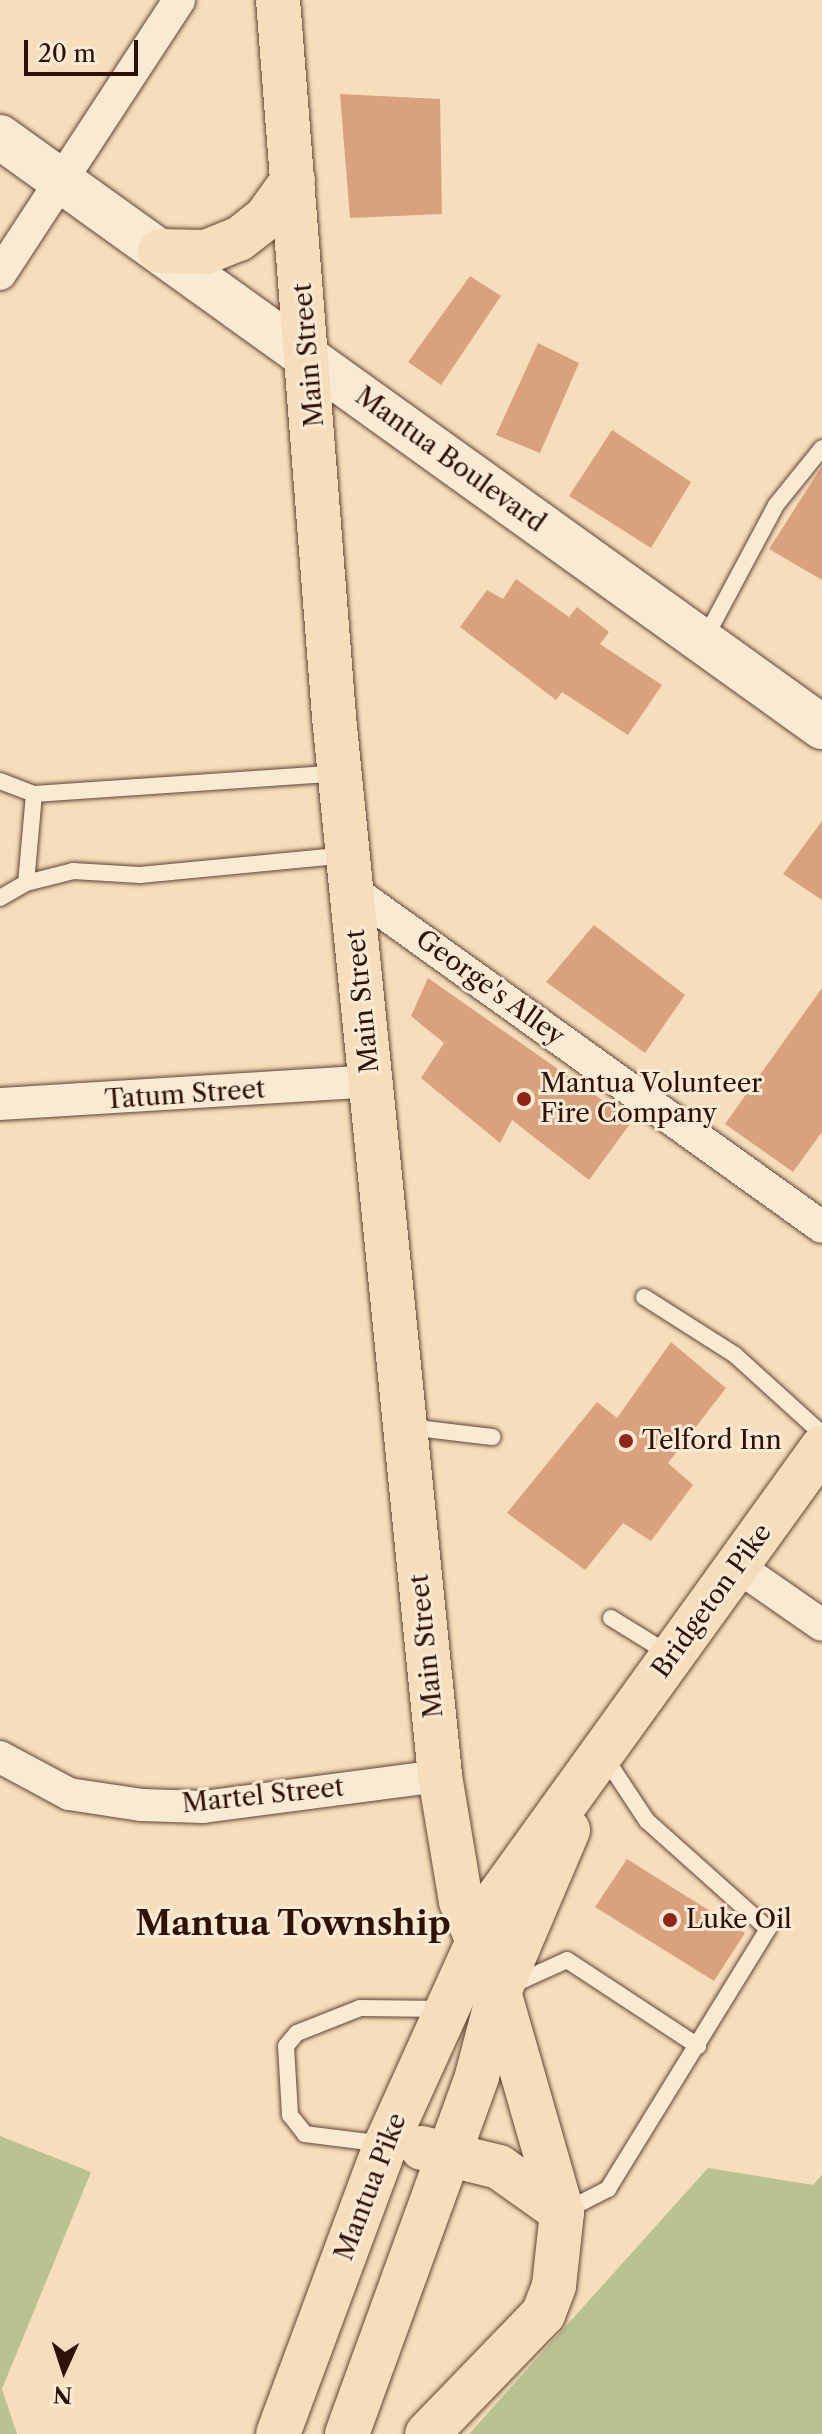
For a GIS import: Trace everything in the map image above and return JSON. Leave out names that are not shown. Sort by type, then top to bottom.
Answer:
[{"type":"main road","name":"Main Street","points":[[278,0],[311,360],[351,872],[440,1776],[453,1868],[475,1944],[499,1992],[562,2212]]},
{"type":"main road","name":"Mantua Boulevard","points":[[0,137],[822,727]]},
{"type":"main road","points":[[160,251],[206,252],[239,239],[265,219],[293,180]]},
{"type":"main road","name":"Bridgeton Pike","points":[[475,1944],[536,1836],[604,1756],[822,1448]]},
{"type":"main road","name":"Bridgeton Pike","points":[[499,1992],[604,1756]]},
{"type":"main road","name":"Mantua Pike","points":[[278,2434],[386,2144],[475,1944]]},
{"type":"main road","points":[[347,2434],[450,2150],[499,1992]]},
{"type":"main road","points":[[386,2144],[450,2150],[499,2167],[562,2212],[554,2286],[543,2314],[427,2434]]},
{"type":"street","points":[[0,274],[179,0]]},
{"type":"street","name":"George's Alley","points":[[351,872],[822,1227]]},
{"type":"street","name":"Tatum Street","points":[[0,1104],[371,1081]]},
{"type":"street","points":[[737,1566],[822,1625]]},
{"type":"street","name":"Martel Street","points":[[0,1757],[69,1794],[142,1805],[203,1807],[440,1776]]},
{"type":"lane","points":[[703,642],[776,505],[822,448]]},
{"type":"lane","points":[[0,781],[34,794],[342,773]]},
{"type":"lane","points":[[26,883],[34,794]]},
{"type":"lane","points":[[0,898],[26,883],[73,871],[140,875],[351,872]]},
{"type":"lane","points":[[644,1297],[735,1355],[822,1434]]},
{"type":"lane","points":[[406,1427],[492,1437]]},
{"type":"lane","points":[[611,1618],[672,1656]]},
{"type":"lane","points":[[562,2212],[608,2189],[768,1929],[647,1821],[604,1756]]},
{"type":"lane","points":[[386,2144],[305,2134],[290,2115],[286,2046],[297,2033],[360,2008],[444,2010],[499,1992],[567,1960],[698,2046]]},
{"type":"green space","points":[[0,2136],[91,2172],[2,2389],[17,2434],[0,2434]]},
{"type":"green space","points":[[708,2168],[813,2185],[822,2175],[822,2434],[469,2434]]},
{"type":"building","points":[[340,94],[440,99],[442,214],[350,218]]},
{"type":"building","points":[[470,276],[501,296],[441,385],[408,362]]},
{"type":"building","points":[[538,343],[579,363],[540,453],[496,435]]},
{"type":"building","points":[[612,430],[691,482],[651,548],[569,496]]},
{"type":"building","points":[[822,466],[822,580],[769,549]]},
{"type":"building","points":[[516,579],[569,617],[577,607],[609,632],[600,644],[662,685],[628,735],[562,692],[556,700],[460,627],[487,590],[503,599]]},
{"type":"building","points":[[822,821],[822,900],[783,874]]},
{"type":"building","points":[[594,925],[685,995],[645,1053],[546,982]]},
{"type":"building","name":"Mantua Volunteer Fire Company","points":[[428,978],[632,1121],[589,1180],[512,1120],[500,1143],[421,1078],[444,1043],[411,1016]]},
{"type":"building","points":[[822,988],[822,1132],[793,1172],[725,1124]]},
{"type":"building","name":"Telford Inn","points":[[671,1342],[726,1388],[668,1463],[693,1485],[651,1541],[623,1523],[585,1570],[507,1513],[597,1402],[617,1418]]},
{"type":"building","name":"Luke Oil","points":[[627,1859],[745,1933],[714,1981],[595,1907]]},
{"type":"place","name":"Mantua Volunteer Fire Company","points":[[524,1099]]},
{"type":"place","name":"Telford Inn","points":[[626,1441]]},
{"type":"place","name":"Luke Oil","points":[[670,1920]]},
{"type":"district","name":"Mantua Township","points":[[293,1924]]}]
